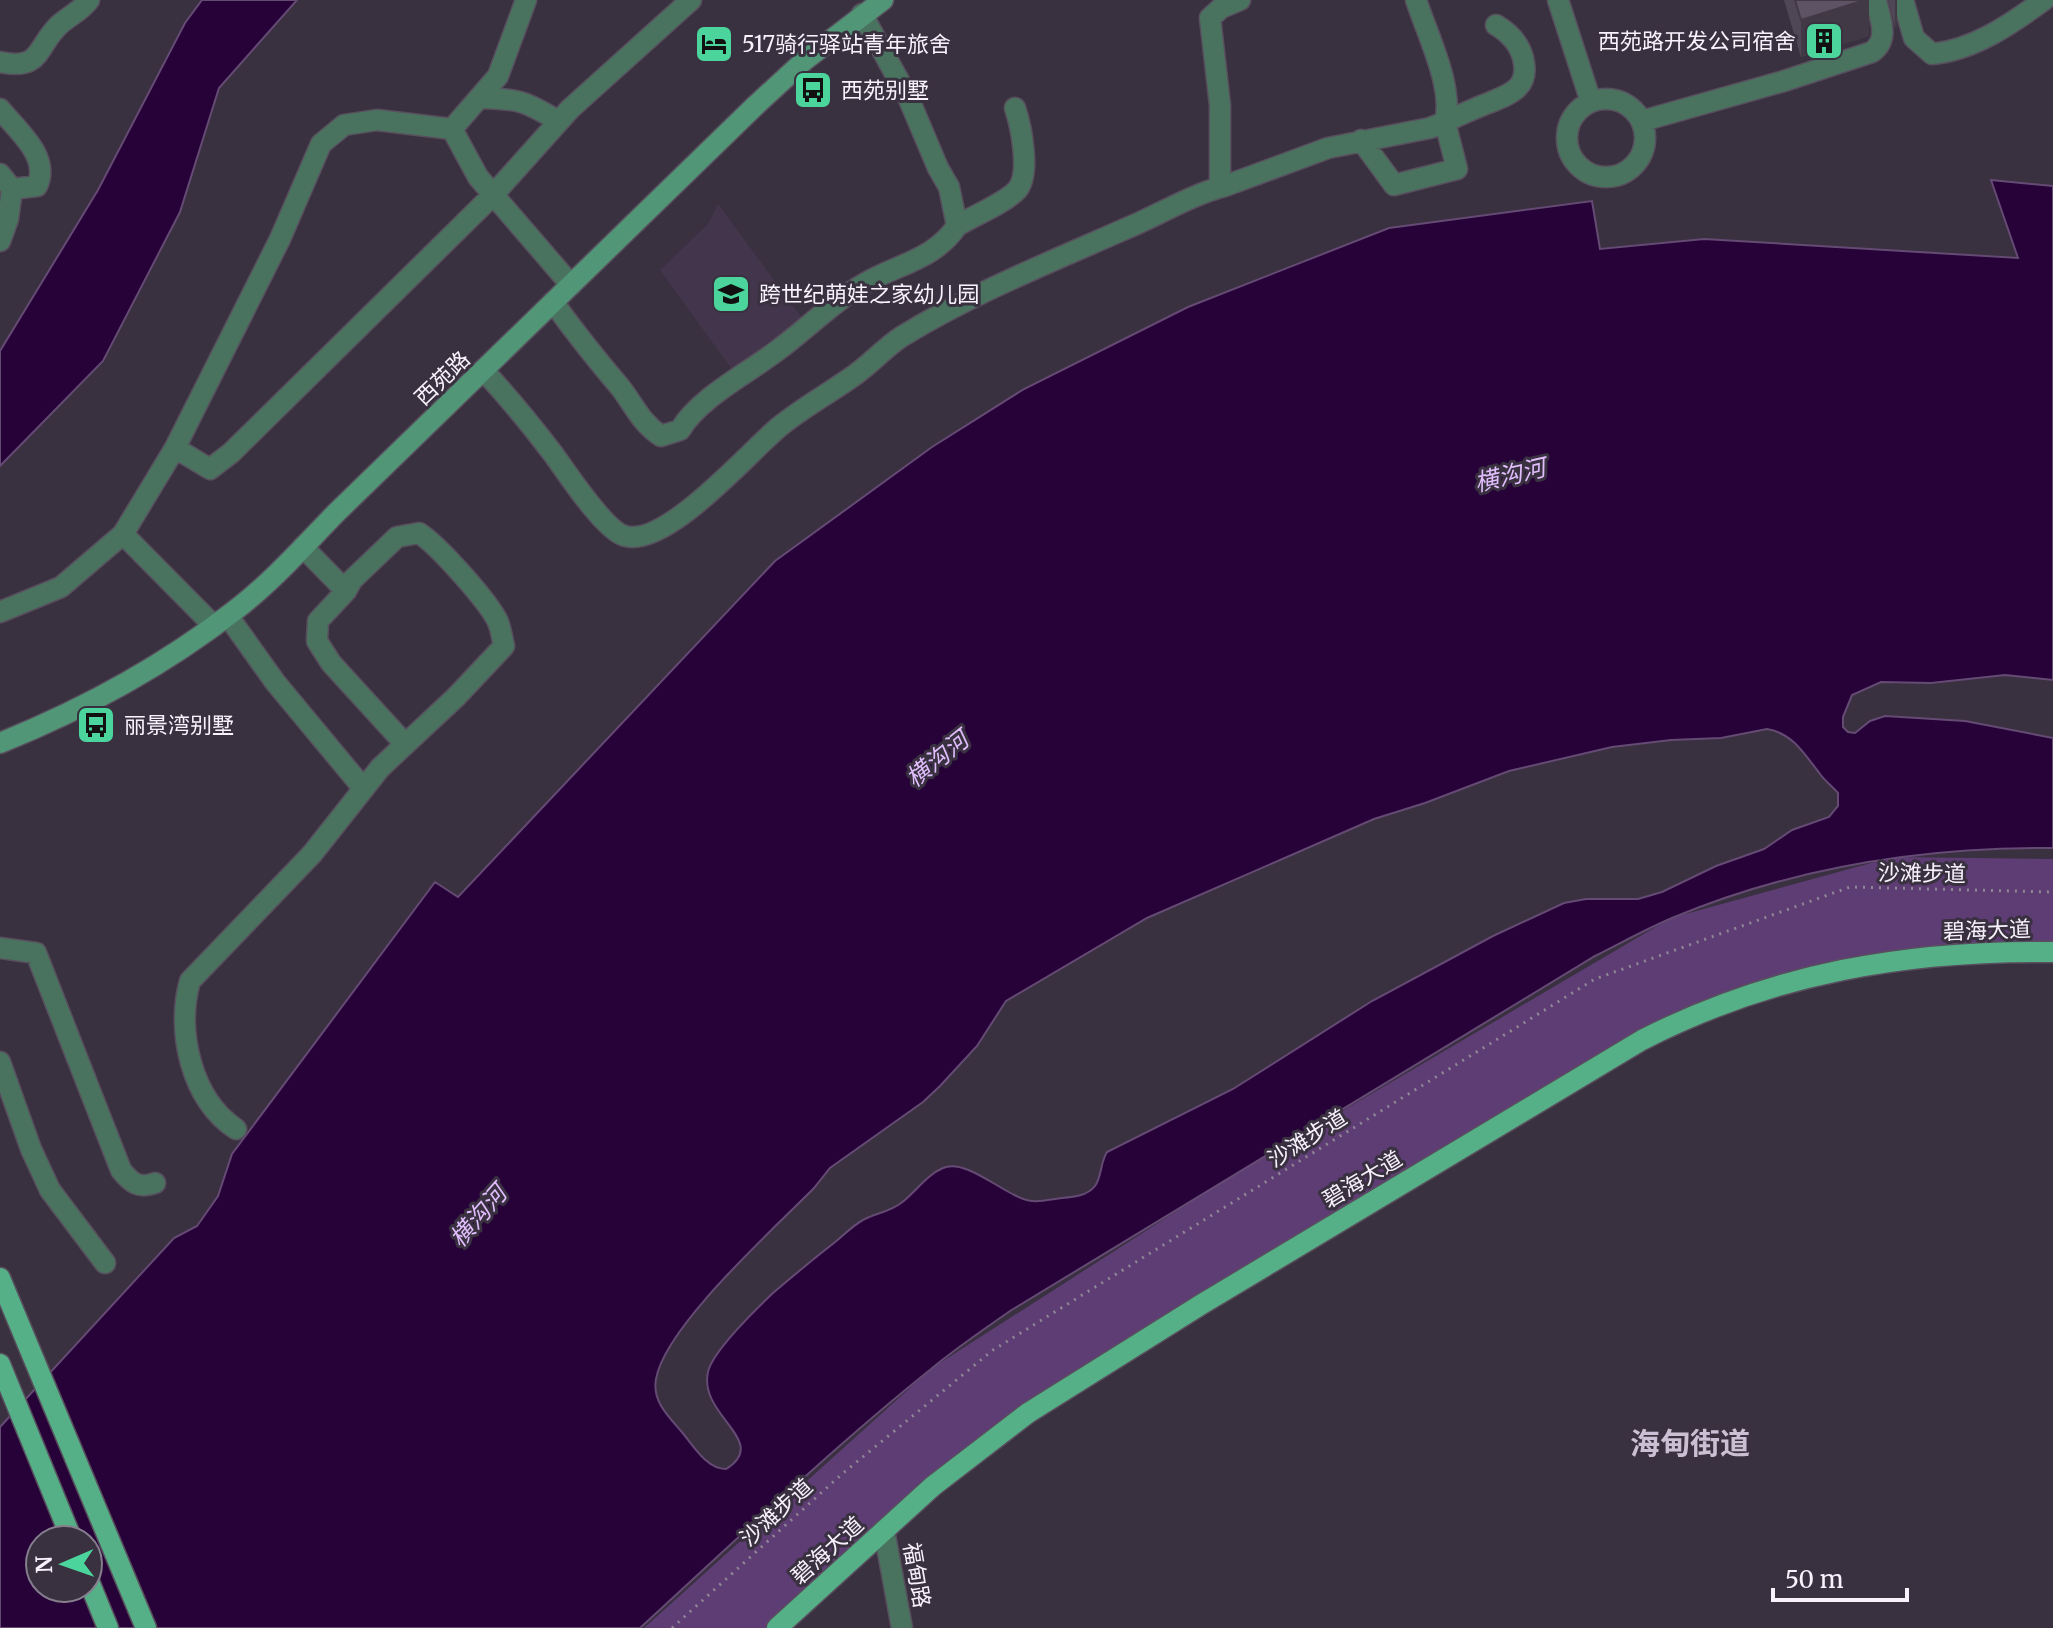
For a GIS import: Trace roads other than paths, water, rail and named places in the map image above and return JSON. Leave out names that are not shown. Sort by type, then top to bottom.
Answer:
[{"type":"main road","name":"西苑路","points":[[0,743],[134,680],[221,621],[303,547],[756,105],[805,60],[883,0]]},
{"type":"main road","name":"碧海大道","points":[[793,1628],[964,1461],[1075,1382],[1532,1103],[1669,1026],[1733,1000],[1866,964],[1945,954],[2053,952]]},
{"type":"main road","name":"碧海大道","points":[[777,1628],[885,1536],[999,1446],[1080,1390],[1648,1047],[1709,1019],[1870,973],[1962,963],[2053,961]]},
{"type":"main road","points":[[0,1278],[146,1628]]},
{"type":"main road","points":[[0,1364],[65,1524]]},
{"type":"main road","points":[[98,1604],[108,1628]]},
{"type":"street","points":[[0,62],[20,65],[40,54],[53,32],[89,0]]},
{"type":"street","points":[[452,129],[498,76],[526,0]]},
{"type":"street","points":[[175,448],[210,469],[231,453],[493,195],[558,121],[691,0]]},
{"type":"street","points":[[1225,186],[1220,180],[1220,105],[1210,18],[1221,8],[1240,0]]},
{"type":"street","points":[[1361,140],[1394,185],[1457,169],[1445,122],[1448,110],[1445,91],[1416,0]]},
{"type":"street","points":[[1558,0],[1591,102]]},
{"type":"street","points":[[1642,121],[1784,81],[1872,52],[1883,39],[1876,0]]},
{"type":"street","points":[[1903,0],[1914,38],[1932,54],[1945,53],[1993,34],[2044,0],[2053,5]]},
{"type":"street","points":[[862,14],[908,97],[949,187],[957,226]]},
{"type":"street","points":[[484,371],[512,401],[600,516],[620,535],[634,538],[657,531],[715,489],[736,465],[780,426],[852,378],[898,339],[946,312],[1184,201],[1328,148],[1430,128],[1509,95],[1523,83],[1525,69],[1519,47],[1496,25]]},
{"type":"street","points":[[479,98],[512,99],[531,104],[558,121]]},
{"type":"street","points":[[1613,99],[1625,103],[1642,121],[1645,147],[1640,159],[1631,170],[1619,176],[1592,176],[1580,168],[1567,145],[1571,120],[1578,110],[1591,102],[1613,99]]},
{"type":"street","points":[[553,302],[650,429],[661,436],[680,430],[690,413],[853,292],[938,248],[957,226],[1018,189],[1023,174],[1023,142],[1015,108]]},
{"type":"street","points":[[0,109],[35,152],[41,165],[37,186],[6,182],[8,219],[0,241]]},
{"type":"street","points":[[0,612],[61,587],[123,534],[175,448],[280,239],[321,144],[344,125],[377,120],[452,129]]},
{"type":"street","points":[[452,129],[478,177],[571,285]]},
{"type":"street","points":[[236,1129],[212,1111],[196,1075],[184,1031],[184,1003],[190,981],[312,854],[363,788],[504,646],[498,620],[448,559],[419,533],[397,537],[352,580],[346,591],[318,621],[317,641],[331,663],[405,744]]},
{"type":"street","points":[[123,534],[221,621],[363,788]]},
{"type":"street","points":[[303,547],[346,591]]},
{"type":"street","points":[[0,948],[36,953],[121,1170],[130,1182],[145,1187],[155,1183]]},
{"type":"street","points":[[0,1062],[31,1149],[50,1190],[105,1263]]},
{"type":"street","name":"福甸路","points":[[885,1536],[902,1628]]},
{"type":"water","points":[[202,0],[297,0],[219,88],[180,212],[103,361],[0,466],[0,351],[98,190],[185,23]]},
{"type":"water","name":"横沟河","points":[[1991,180],[2053,186],[2053,680],[2005,675],[1931,683],[1881,682],[1852,695],[1843,717],[1843,727],[1855,733],[1870,721],[1885,716],[1965,721],[2053,738],[2053,848],[1955,851],[1812,873],[1718,900],[1662,922],[1595,956],[980,1332],[856,1431],[640,1628],[0,1628],[0,1427],[174,1238],[197,1226],[218,1196],[232,1154],[435,882],[458,897],[775,561],[932,447],[1024,389],[1188,307],[1389,228],[1592,201],[1600,249],[1704,239],[2018,258]],"holes":[[[1767,729],[1791,740],[1838,793],[1838,806],[1829,817],[1792,830],[1764,849],[1716,866],[1662,892],[1638,899],[1586,899],[1564,903],[1493,936],[1372,1001],[1233,1089],[1107,1152],[1097,1182],[1084,1194],[1032,1201],[1022,1199],[964,1168],[943,1168],[897,1206],[855,1225],[773,1293],[718,1353],[708,1372],[708,1388],[713,1402],[737,1438],[741,1448],[738,1459],[726,1469],[706,1461],[662,1408],[655,1387],[664,1357],[700,1306],[830,1168],[923,1102],[940,1086],[977,1046],[1006,1001],[1147,918],[1374,819],[1509,771],[1612,747],[1721,738]]]},
{"type":"place","name":"西苑路开发公司宿舍","points":[[1824,41]]},
{"type":"place","name":"517骑行驿站青年旅舍","points":[[714,44]]},
{"type":"place","name":"西苑别墅","points":[[813,90]]},
{"type":"place","name":"跨世纪萌娃之家幼儿园","points":[[731,294]]},
{"type":"place","name":"丽景湾别墅","points":[[96,725]]},
{"type":"district","name":"海甸街道","points":[[1690,1443]]}]
